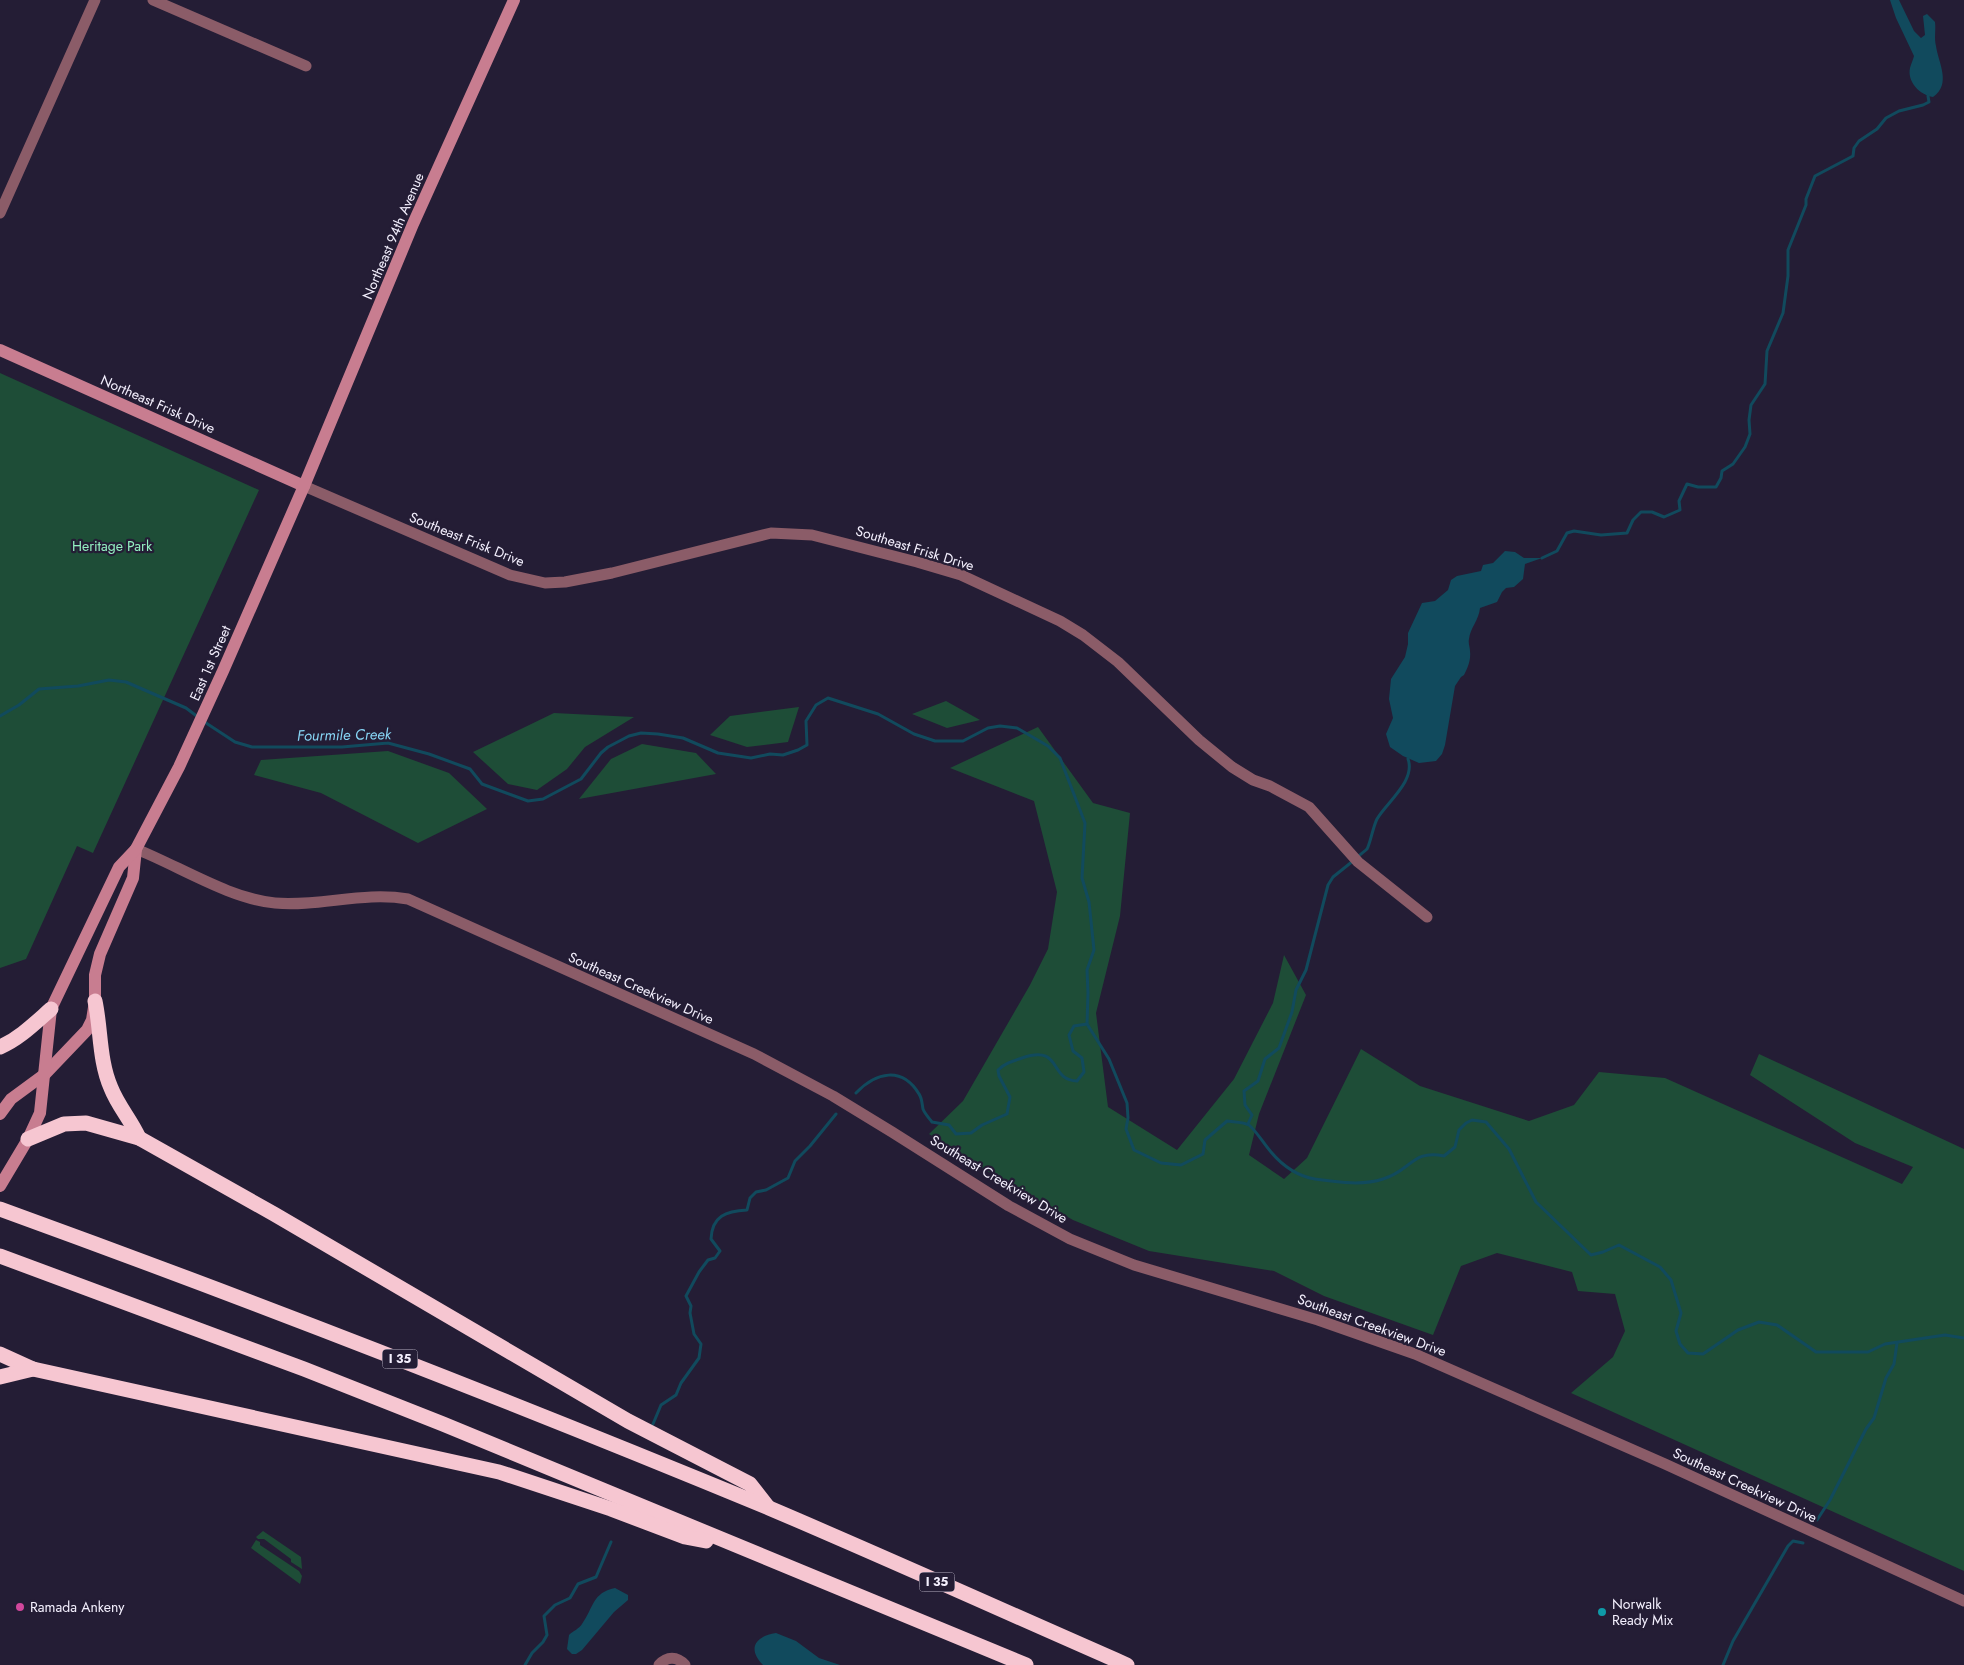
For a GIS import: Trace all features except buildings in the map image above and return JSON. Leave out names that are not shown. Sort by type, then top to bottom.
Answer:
[{"type":"highway","points":[[95,1001],[100,1024],[104,1068],[108,1081],[121,1109],[131,1121],[139,1138]]},
{"type":"highway","points":[[0,1047],[15,1039],[50,1009]]},
{"type":"highway","points":[[28,1139],[64,1124],[86,1123],[139,1138],[274,1214],[628,1421],[750,1484],[769,1508]]},
{"type":"highway","name":"I 35","points":[[0,1209],[295,1318],[769,1508],[1128,1665]]},
{"type":"highway","points":[[3,1258],[313,1372],[1026,1665]]},
{"type":"highway","points":[[0,1354],[33,1369],[499,1472],[612,1509],[685,1537],[734,1546]]},
{"type":"highway","points":[[0,1377],[33,1369]]},
{"type":"main road","name":"Northeast 94th Avenue","points":[[304,486],[413,224],[514,0]]},
{"type":"main road","name":"Northeast Frisk Drive","points":[[0,350],[304,486]]},
{"type":"main road","name":"East 1st Street","points":[[0,1186],[28,1139],[40,1113],[50,1009],[119,867],[136,849],[179,767],[304,486]]},
{"type":"main road","name":"East 1st Street","points":[[0,1114],[11,1099],[44,1074],[87,1030],[92,1020],[95,1001],[95,975],[100,954],[133,878],[136,849]]},
{"type":"street","points":[[0,213],[95,0]]},
{"type":"street","points":[[153,0],[306,66]]},
{"type":"street","name":"Southeast Frisk Drive","points":[[304,486],[510,575],[545,583],[564,582],[612,573],[771,533],[812,535],[874,550],[961,575],[1060,621],[1083,635],[1118,662],[1199,740],[1232,767],[1253,780],[1285,793],[1309,807],[1358,862],[1427,917]]},
{"type":"street","name":"Southeast Creekview Drive","points":[[136,849],[212,883],[260,901],[292,904],[372,896],[408,899],[754,1054],[833,1096],[1008,1206],[1070,1239],[1134,1265],[1318,1320],[1415,1354],[1665,1464],[1964,1601]]},
{"type":"street","points":[[659,1665],[669,1658],[675,1658],[685,1665]]},
{"type":"green space","name":"Heritage Park","points":[[0,373],[259,490],[93,853],[77,846],[26,959],[0,968]]},
{"type":"green space","points":[[946,701],[980,720],[947,728],[912,714]]},
{"type":"green space","points":[[799,707],[788,742],[747,747],[710,735],[730,716]]},
{"type":"green space","points":[[554,713],[634,717],[585,747],[567,769],[537,790],[508,784],[473,752]]},
{"type":"green space","points":[[1038,727],[1093,803],[1130,813],[1120,916],[1096,1013],[1108,1107],[1177,1150],[1234,1079],[1273,1003],[1284,955],[1306,995],[1259,1114],[1249,1155],[1284,1179],[1307,1158],[1361,1049],[1420,1086],[1529,1121],[1574,1105],[1599,1072],[1665,1078],[1902,1184],[1913,1167],[1855,1143],[1750,1075],[1759,1054],[1964,1149],[1964,1571],[1571,1393],[1613,1357],[1625,1331],[1615,1294],[1578,1291],[1572,1272],[1497,1253],[1461,1266],[1433,1335],[1324,1296],[1274,1271],[1149,1251],[1073,1220],[982,1168],[929,1134],[963,1101],[1030,985],[1048,949],[1057,892],[1034,801],[950,768]]},
{"type":"green space","points":[[642,744],[696,753],[716,774],[579,799],[611,759]]},
{"type":"green space","points":[[388,751],[449,773],[487,809],[418,843],[321,793],[254,775],[261,760]]},
{"type":"green space","points":[[263,1531],[301,1557],[302,1569],[264,1539],[256,1537]]},
{"type":"green space","points":[[256,1540],[260,1542],[260,1545],[299,1571],[302,1576],[300,1584],[251,1548]]},
{"type":"water","points":[[1890,0],[1899,0],[1914,31],[1921,38],[1925,35],[1923,16],[1927,14],[1935,22],[1935,43],[1943,79],[1939,92],[1933,97],[1919,91],[1910,78],[1910,68],[1914,56],[1896,18]]},
{"type":"water","points":[[1505,551],[1515,552],[1524,558],[1542,558],[1525,564],[1523,579],[1514,587],[1506,588],[1497,602],[1480,608],[1470,635],[1469,663],[1464,675],[1455,686],[1442,754],[1436,761],[1419,763],[1403,756],[1390,747],[1386,734],[1393,718],[1389,699],[1391,679],[1405,657],[1408,633],[1422,603],[1435,601],[1448,590],[1451,580],[1457,576],[1481,571],[1483,565],[1493,563]]},
{"type":"water","points":[[615,1588],[628,1595],[628,1600],[614,1612],[582,1650],[572,1654],[567,1649],[569,1635],[581,1626],[598,1597],[607,1590]]},
{"type":"water","points":[[776,1633],[796,1641],[819,1658],[840,1665],[763,1665],[755,1654],[756,1644],[763,1637]]},
{"type":"waterway","points":[[1542,558],[1557,551],[1567,533],[1574,531],[1601,535],[1627,533],[1633,520],[1641,512],[1652,512],[1664,517],[1680,510],[1679,501],[1687,484],[1698,487],[1716,487],[1721,478],[1722,471],[1733,464],[1745,447],[1750,434],[1751,405],[1765,384],[1767,351],[1783,313],[1788,276],[1788,250],[1815,176],[1853,156],[1854,148],[1859,141],[1877,129],[1886,118],[1899,111],[1929,102],[1928,96]]},
{"type":"waterway","name":"Fourmile Creek","points":[[0,716],[19,705],[39,689],[78,686],[109,680],[126,682],[186,708],[198,717]]},
{"type":"waterway","name":"Fourmile Creek","points":[[203,721],[235,742],[252,747],[342,747],[388,743],[429,754],[470,769],[482,784],[528,801],[543,799],[581,779],[608,747],[629,736],[641,733],[683,738],[718,753],[751,758],[770,754],[783,755],[798,750],[807,745],[806,721],[816,705],[828,698],[878,714],[914,734],[935,741],[963,741],[988,728],[1000,726],[1017,728],[1048,746],[1060,758],[1085,823],[1082,878],[1089,902],[1094,950],[1087,970],[1087,1024],[1109,1059],[1127,1103],[1128,1118],[1126,1129],[1134,1150],[1161,1163],[1181,1165],[1203,1154],[1205,1140],[1227,1121],[1238,1122],[1249,1125],[1275,1157],[1296,1173],[1315,1179],[1349,1183],[1367,1182],[1392,1175],[1418,1158],[1433,1155],[1444,1156],[1455,1147],[1459,1130],[1466,1123],[1472,1120],[1486,1122],[1509,1149],[1536,1202],[1591,1255],[1619,1245],[1660,1267],[1671,1280],[1681,1313],[1676,1331],[1680,1344],[1688,1353],[1703,1354],[1738,1330],[1759,1322],[1777,1325],[1816,1352],[1868,1352],[1885,1344],[1945,1335],[1964,1338]]},
{"type":"waterway","points":[[1358,857],[1367,849],[1377,819],[1404,783],[1408,775],[1408,759]]},
{"type":"waterway","points":[[1248,1124],[1252,1115],[1245,1105],[1244,1091],[1258,1081],[1265,1059],[1279,1048],[1292,1012],[1296,990],[1306,970],[1328,885],[1333,877],[1353,861]]},
{"type":"waterway","points":[[856,1093],[872,1080],[889,1075],[897,1076],[905,1079],[912,1085],[920,1096],[923,1109],[932,1122],[949,1125],[956,1134],[971,1133],[982,1125],[1007,1114],[1010,1097],[999,1076],[998,1070],[1006,1064],[1035,1055],[1044,1056],[1050,1059],[1062,1075],[1077,1081],[1084,1072],[1082,1058],[1073,1051],[1069,1035],[1074,1026],[1087,1024]]},
{"type":"waterway","points":[[653,1424],[661,1405],[676,1395],[681,1383],[699,1358],[701,1344],[694,1334],[690,1313],[691,1306],[686,1296],[708,1260],[715,1258],[720,1251],[711,1239],[714,1225],[722,1216],[747,1210],[750,1198],[756,1192],[766,1190],[788,1178],[795,1161],[836,1114]]},
{"type":"waterway","points":[[1817,1520],[1830,1500],[1866,1429],[1874,1418],[1886,1378],[1894,1364],[1897,1343]]},
{"type":"waterway","points":[[1723,1665],[1733,1641],[1788,1546],[1793,1541],[1803,1543]]},
{"type":"waterway","points":[[525,1665],[547,1635],[544,1616],[555,1605],[570,1598],[578,1584],[596,1577],[611,1542]]},
{"type":"place","name":"Ramada Ankeny","points":[[20,1607]]},
{"type":"place","name":"Norwalk Ready Mix","points":[[1602,1612]]}]
